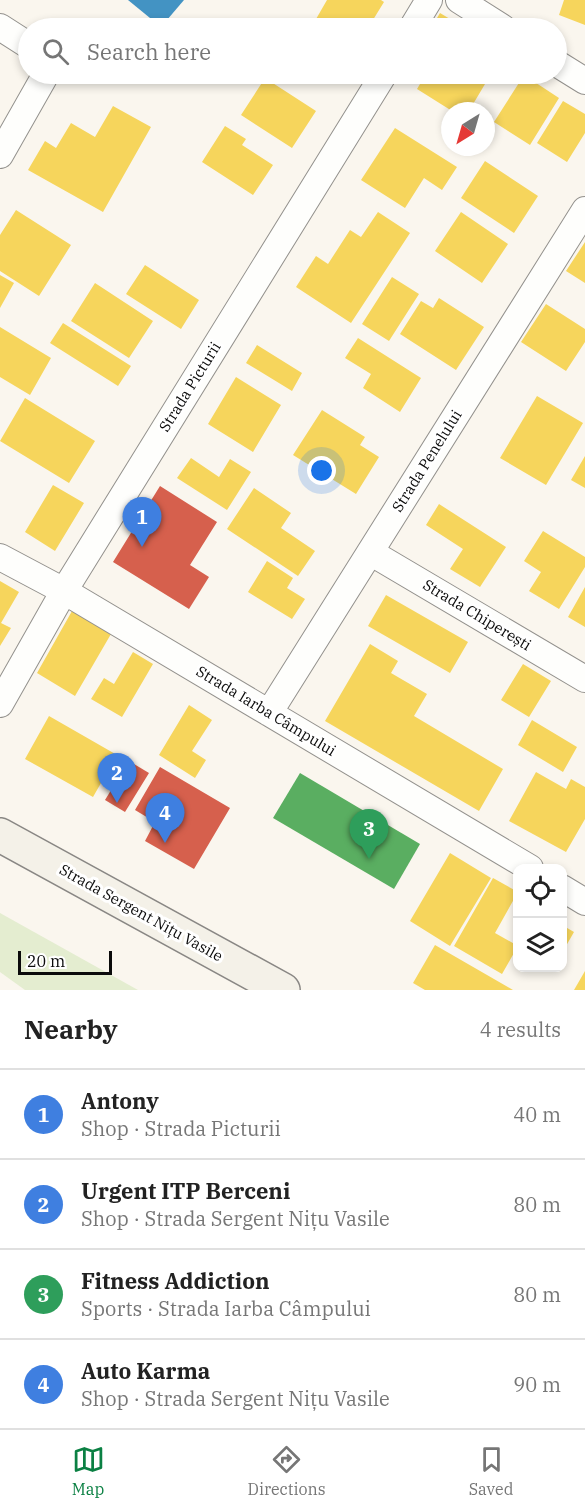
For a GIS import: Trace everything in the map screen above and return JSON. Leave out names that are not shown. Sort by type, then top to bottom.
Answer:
[{"type":"main road","name":"Strada Sergent Nițu Vasile","points":[[0,835],[283,990]]},
{"type":"street","points":[[418,18],[429,0]]},
{"type":"street","points":[[459,0],[487,18]]},
{"type":"street","points":[[0,27],[18,39]]},
{"type":"street","points":[[567,70],[585,81]]},
{"type":"street","points":[[0,155],[40,84]]},
{"type":"street","name":"Strada Picturii","points":[[0,704],[64,591],[378,84]]},
{"type":"street","name":"Strada Penelului","points":[[269,713],[585,210]]},
{"type":"street","name":"Strada Chiperești","points":[[370,552],[585,679]]},
{"type":"street","name":"Strada Iarba Câmpului","points":[[0,556],[64,591],[523,864]]},
{"type":"street","points":[[567,891],[585,902]]},
{"type":"green space","points":[[0,913],[138,990],[25,990],[0,972]]},
{"type":"building: Homes","points":[[327,0],[381,0],[384,2],[374,18],[317,18]]},
{"type":"building: Homes","points":[[564,0],[585,0],[585,25],[559,15]]},
{"type":"building: Homes","points":[[440,13],[448,18],[437,18]]},
{"type":"building: Homes","points":[[261,84],[274,84],[316,111],[292,148],[241,115]]},
{"type":"building: Homes","points":[[420,84],[485,84],[474,102],[441,102],[441,104],[417,89]]},
{"type":"building: Homes","points":[[518,84],[538,84],[559,98],[530,145],[495,123]]},
{"type":"building: Homes","points":[[563,101],[585,114],[585,133],[567,162],[537,143]]},
{"type":"building: Homes","points":[[113,106],[151,127],[103,212],[28,170],[45,141],[56,148],[71,123],[95,137]]},
{"type":"building: Homes","points":[[225,126],[246,139],[242,145],[273,165],[253,195],[202,162]]},
{"type":"building: Homes","points":[[395,128],[457,167],[442,190],[424,178],[405,208],[361,180]]},
{"type":"building: Homes","points":[[485,161],[538,196],[514,233],[461,198]]},
{"type":"building: Homes","points":[[16,210],[71,245],[39,296],[0,271],[0,235]]},
{"type":"building: Homes","points":[[378,212],[410,233],[351,323],[296,287],[316,256],[328,264],[350,230],[361,237]]},
{"type":"building: Homes","points":[[461,212],[508,244],[482,283],[435,251]]},
{"type":"building: Homes","points":[[585,242],[585,283],[566,271]]},
{"type":"building: Homes","points":[[145,265],[199,300],[181,329],[126,294]]},
{"type":"building: Homes","points":[[0,275],[14,283],[0,308]]},
{"type":"building: Homes","points":[[392,277],[419,294],[389,341],[362,324]]},
{"type":"building: Homes","points":[[95,283],[153,321],[129,358],[71,321]]},
{"type":"building: Homes","points":[[439,298],[484,327],[456,370],[400,334],[421,301],[433,308]]},
{"type":"building: Homes","points":[[546,304],[585,329],[585,342],[566,371],[521,342]]},
{"type":"building: Homes","points":[[63,323],[131,366],[118,386],[50,343]]},
{"type":"building: Homes","points":[[0,327],[51,358],[30,395],[0,377]]},
{"type":"building: Homes","points":[[358,338],[421,378],[400,412],[363,388],[371,374],[345,358]]},
{"type":"building: Homes","points":[[257,345],[302,373],[292,391],[246,363]]},
{"type":"building: Homes","points":[[236,377],[281,405],[253,452],[208,424]]},
{"type":"building: Homes","points":[[537,396],[583,423],[546,485],[500,458]]},
{"type":"building: Homes","points":[[25,398],[95,441],[69,483],[0,441]]},
{"type":"building: Homes","points":[[322,410],[365,437],[360,445],[379,457],[356,494],[293,455]]},
{"type":"building: Homes","points":[[585,456],[585,488],[571,480]]},
{"type":"building: Homes","points":[[191,458],[219,477],[230,459],[251,472],[227,510],[177,478]]},
{"type":"building: Homes","points":[[53,485],[84,503],[55,551],[25,532]]},
{"type":"building: Homes","points":[[254,488],[291,513],[281,528],[315,551],[298,576],[227,529]]},
{"type":"building: Homes","points":[[439,504],[506,547],[480,587],[450,569],[463,549],[426,525]]},
{"type":"building: Homes","points":[[543,531],[585,557],[585,567],[559,609],[529,591],[541,572],[524,561]]},
{"type":"building: Homes","points":[[267,561],[293,578],[287,588],[305,599],[292,619],[248,592]]},
{"type":"building: Homes","points":[[0,581],[19,592],[1,623],[11,628],[0,646]]},
{"type":"building: Homes","points":[[585,587],[585,627],[568,617]]},
{"type":"building: Homes","points":[[386,595],[468,642],[450,673],[368,626]]},
{"type":"building: Homes","points":[[72,611],[111,634],[75,696],[37,673]]},
{"type":"building: Homes","points":[[370,644],[398,661],[391,673],[427,694],[414,716],[503,769],[479,811],[325,721]]},
{"type":"building: Homes","points":[[133,652],[153,664],[122,717],[91,699],[104,678],[114,684]]},
{"type":"building: Homes","points":[[523,664],[551,681],[529,717],[501,700]]},
{"type":"building: Homes","points":[[189,705],[212,720],[192,751],[206,760],[195,778],[159,755]]},
{"type":"building: Homes","points":[[49,716],[117,755],[93,797],[25,759]]},
{"type":"building: Homes","points":[[532,720],[577,747],[563,772],[518,745]]},
{"type":"building: Homes","points":[[536,772],[566,789],[571,779],[585,787],[585,819],[566,852],[509,821]]},
{"type":"building: Homes","points":[[450,853],[491,878],[450,946],[410,921]]},
{"type":"building: Homes","points":[[493,878],[513,889],[513,901],[495,933],[513,943],[513,955],[502,974],[454,946]]},
{"type":"building: Homes","points":[[567,928],[574,932],[567,944]]},
{"type":"building: Homes","points":[[435,945],[513,990],[425,990],[413,983]]},
{"type":"building: Homes","points":[[585,971],[585,990],[574,990]]},
{"type":"building: Shops","points":[[160,486],[217,522],[190,565],[209,577],[189,609],[113,562]]},
{"type":"building: Shops","points":[[129,761],[149,773],[125,812],[105,800]]},
{"type":"building: Shops","points":[[160,767],[230,808],[194,869],[145,841],[155,822],[135,810]]},
{"type":"building: Schools","points":[[128,0],[184,0],[169,18],[150,18]]},
{"type":"building: Public","points":[[300,773],[420,844],[394,889],[273,818]]},
{"type":"place","name":"Antony","points":[[142,547]]},
{"type":"place","name":"Urgent ITP Berceni","points":[[117,803]]},
{"type":"place","name":"Auto Karma","points":[[165,843]]},
{"type":"place","name":"Fitness Addiction","points":[[369,859]]}]
